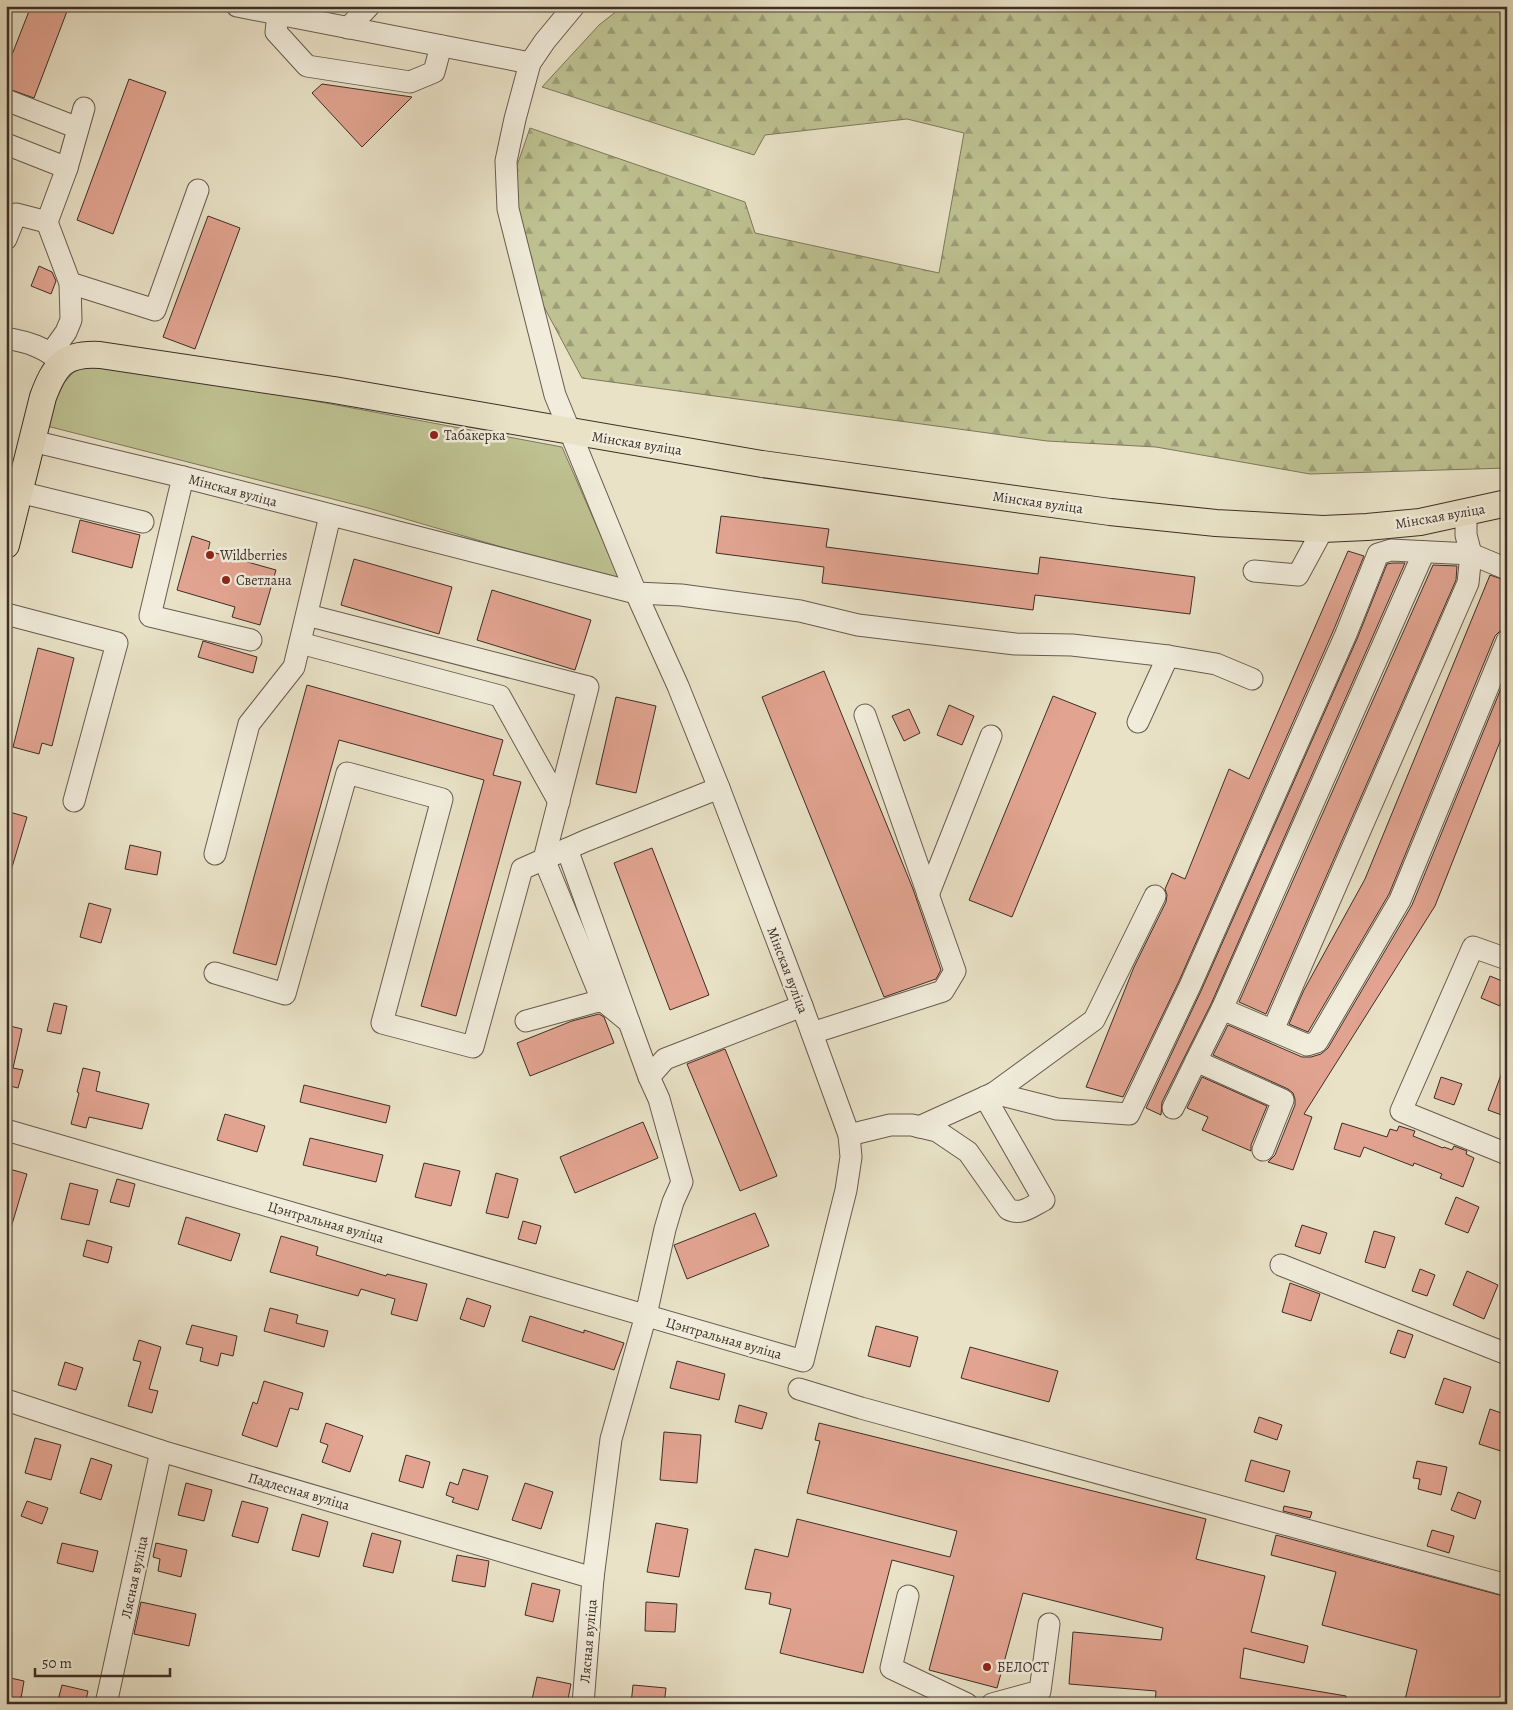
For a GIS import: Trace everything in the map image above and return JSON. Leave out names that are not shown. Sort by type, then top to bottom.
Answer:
[{"type":"main road","name":"Мінская вуліца","points":[[65,357],[129,359],[334,390],[762,464],[1110,512],[1216,523],[1323,530],[1420,522],[1507,503]]},
{"type":"main road","points":[[6,545],[43,397],[51,377],[65,357]]},
{"type":"street","points":[[237,6],[530,63]]},
{"type":"street","points":[[348,28],[369,6]]},
{"type":"street","points":[[570,432],[554,395],[508,209],[506,161],[530,63],[545,41],[574,6]]},
{"type":"street","points":[[278,14],[276,32],[306,66],[410,82],[434,72],[441,46]]},
{"type":"street","points":[[6,100],[81,118],[67,168],[47,222],[70,283],[71,320],[66,332],[65,357],[38,346],[6,338]]},
{"type":"street","points":[[6,144],[67,168]]},
{"type":"street","points":[[70,283],[154,310],[198,190]]},
{"type":"street","points":[[6,239],[16,214],[47,222]]},
{"type":"street","name":"Мінская вуліца","points":[[570,432],[636,593],[678,686],[719,788],[849,1135],[851,1157],[847,1183],[803,1361]]},
{"type":"street","name":"Мінская вуліца","points":[[32,441],[183,477],[636,593]]},
{"type":"street","points":[[183,477],[150,616],[250,640]]},
{"type":"street","points":[[19,492],[143,522]]},
{"type":"street","points":[[1273,1030],[1468,584],[1471,554],[1466,536],[1466,512]]},
{"type":"street","points":[[215,854],[249,724],[294,668],[330,516]]},
{"type":"street","points":[[1254,571],[1298,575],[1323,530]]},
{"type":"street","points":[[990,1095],[1058,1109],[1129,1114],[1190,986],[1346,634],[1378,554],[1391,550],[1471,554],[1507,569]]},
{"type":"street","points":[[1174,1108],[1222,1009],[1424,552]]},
{"type":"street","points":[[636,593],[681,595],[800,612],[858,625],[1015,644],[1072,645],[1168,656],[1216,664],[1252,679]]},
{"type":"street","points":[[6,614],[117,643],[74,801]]},
{"type":"street","points":[[306,615],[588,686],[544,859],[602,1000],[629,1022]]},
{"type":"street","points":[[1222,1009],[1307,1045],[1317,1042],[1400,900],[1507,641]]},
{"type":"street","points":[[300,643],[500,696],[559,802]]},
{"type":"street","points":[[1138,722],[1168,656]]},
{"type":"street","points":[[812,1033],[943,991],[955,971],[866,715]]},
{"type":"street","points":[[928,895],[992,736]]},
{"type":"street","points":[[215,974],[285,994],[346,773],[442,799],[382,1023],[473,1047],[522,869],[719,788]]},
{"type":"street","points":[[567,849],[649,1077],[659,1099],[682,1182],[673,1202],[665,1229],[646,1315],[611,1439],[593,1578]]},
{"type":"street","points":[[919,1127],[990,1095],[1094,1020],[1155,896]]},
{"type":"street","points":[[1507,959],[1473,947],[1401,1111],[1507,1154]]},
{"type":"street","points":[[526,1021],[602,1000]]},
{"type":"street","points":[[649,1077],[665,1059],[802,1006]]},
{"type":"street","points":[[1196,1061],[1283,1100],[1263,1150]]},
{"type":"street","points":[[849,1135],[890,1126],[919,1127],[936,1131],[968,1152],[1008,1209],[1015,1213],[1024,1211],[1044,1200],[990,1095]]},
{"type":"street","name":"Цэнтральная вуліца","points":[[6,1130],[803,1361]]},
{"type":"street","points":[[1281,1265],[1507,1354]]},
{"type":"street","points":[[799,1389],[861,1408],[1507,1586]]},
{"type":"street","name":"Падлесная вуліца","points":[[6,1400],[162,1451],[593,1578]]},
{"type":"street","name":"Лясная вуліца","points":[[106,1704],[162,1451]]},
{"type":"street","name":"Лясная вуліца","points":[[583,1704],[593,1578]]},
{"type":"street","points":[[908,1596],[891,1668],[967,1704]]},
{"type":"street","points":[[992,1704],[1040,1691],[1049,1624]]},
{"type":"green space","points":[[623,6],[1507,6],[1507,468],[1310,474],[1156,447],[1047,441],[582,378],[536,292],[511,183],[530,128],[745,202],[755,233],[939,273],[964,133],[907,119],[765,135],[754,155],[542,87],[599,25]]},
{"type":"green space","points":[[110,363],[562,447],[621,582],[368,508],[43,425],[64,383],[76,369]]},
{"type":"building","points":[[31,6],[69,6],[34,98],[6,88],[6,70]]},
{"type":"building","points":[[129,79],[166,92],[113,234],[77,220]]},
{"type":"building","points":[[322,84],[412,97],[362,147],[312,93]]},
{"type":"building","points":[[208,216],[240,228],[195,349],[163,337]]},
{"type":"building","points":[[39,266],[52,272],[56,281],[51,294],[31,286]]},
{"type":"building","points":[[721,516],[829,529],[826,547],[1038,574],[1040,557],[1195,577],[1190,614],[1035,595],[1033,610],[822,583],[824,567],[716,553]]},
{"type":"building","points":[[80,520],[140,535],[132,568],[72,552]]},
{"type":"building","name":"Светлана","points":[[192,536],[210,542],[208,551],[276,570],[260,625],[232,617],[235,607],[177,590]]},
{"type":"building","points":[[1348,551],[1364,556],[1334,629],[1179,981],[1123,1097],[1086,1087],[1134,967],[1166,902],[1167,895],[1165,889],[1172,873],[1185,879],[1229,769],[1249,779]]},
{"type":"building","points":[[354,559],[452,587],[439,634],[341,605]]},
{"type":"building","points":[[1405,563],[1211,1004],[1162,1102],[1161,1115],[1146,1108],[1201,991],[1357,639],[1387,564]]},
{"type":"building","points":[[1433,565],[1457,566],[1456,580],[1266,1014],[1239,1002]]},
{"type":"building","points":[[1490,575],[1507,581],[1507,629],[1500,631],[1495,636],[1389,894],[1308,1032],[1289,1024],[1304,990],[1365,879]]},
{"type":"building","points":[[492,590],[591,620],[575,670],[477,640]]},
{"type":"building","points":[[203,641],[257,657],[253,673],[198,657]]},
{"type":"building","points":[[38,648],[74,658],[52,746],[42,743],[39,754],[13,747]]},
{"type":"building","points":[[824,671],[913,889],[941,970],[936,979],[884,997],[762,697]]},
{"type":"building","points":[[1507,674],[1507,724],[1435,906],[1304,1114],[1312,1117],[1293,1170],[1268,1162],[1275,1155],[1295,1105],[1293,1093],[1213,1055],[1228,1025],[1302,1057],[1321,1054],[1328,1048],[1412,905]]},
{"type":"building","points":[[307,685],[503,740],[493,775],[521,782],[456,1016],[421,1006],[484,780],[339,740],[276,965],[233,953]]},
{"type":"building","points":[[1053,696],[1096,713],[1012,917],[969,900]]},
{"type":"building","points":[[616,697],[656,706],[636,793],[596,784]]},
{"type":"building","points":[[949,705],[974,716],[962,745],[937,735]]},
{"type":"building","points":[[909,709],[920,733],[904,741],[892,716]]},
{"type":"building","points":[[6,811],[27,817],[10,874],[6,874]]},
{"type":"building","points":[[130,845],[161,852],[157,875],[125,869]]},
{"type":"building","points":[[652,848],[709,995],[670,1010],[614,863]]},
{"type":"building","points":[[89,903],[111,909],[101,943],[80,937]]},
{"type":"building","points":[[1490,976],[1507,983],[1507,991],[1500,1006],[1481,998]]},
{"type":"building","points":[[54,1003],[67,1006],[61,1034],[47,1031]]},
{"type":"building","points":[[599,1014],[604,1017],[614,1043],[530,1076],[517,1043],[572,1021]]},
{"type":"building","points":[[6,1025],[22,1029],[13,1068],[23,1070],[18,1088],[6,1085]]},
{"type":"building","points":[[725,1049],[777,1176],[740,1191],[687,1064]]},
{"type":"building","points":[[1505,1064],[1507,1064],[1507,1117],[1488,1110]]},
{"type":"building","points":[[83,1068],[100,1072],[96,1091],[149,1104],[142,1129],[89,1117],[86,1128],[71,1124]]},
{"type":"building","points":[[1202,1077],[1267,1106],[1251,1145],[1251,1151],[1202,1130],[1208,1117],[1187,1108]]},
{"type":"building","points":[[1441,1077],[1462,1084],[1454,1105],[1434,1098]]},
{"type":"building","points":[[304,1085],[390,1106],[386,1123],[300,1102]]},
{"type":"building","points":[[225,1114],[265,1126],[257,1152],[217,1140]]},
{"type":"building","points":[[643,1122],[658,1158],[575,1193],[560,1157]]},
{"type":"building","points":[[1342,1123],[1387,1137],[1390,1129],[1397,1131],[1399,1126],[1415,1131],[1413,1136],[1443,1148],[1452,1150],[1454,1146],[1467,1151],[1466,1154],[1474,1158],[1463,1187],[1440,1178],[1442,1174],[1414,1163],[1413,1166],[1364,1147],[1360,1157],[1334,1149]]},
{"type":"building","points":[[310,1138],[383,1155],[376,1182],[303,1165]]},
{"type":"building","points":[[424,1163],[460,1171],[451,1206],[415,1197]]},
{"type":"building","points":[[6,1168],[27,1174],[10,1231],[6,1230]]},
{"type":"building","points":[[496,1173],[518,1179],[508,1218],[486,1213]]},
{"type":"building","points":[[117,1179],[135,1184],[129,1207],[110,1202]]},
{"type":"building","points":[[70,1183],[98,1190],[89,1225],[61,1219]]},
{"type":"building","points":[[1456,1197],[1479,1207],[1468,1233],[1445,1224]]},
{"type":"building","points":[[755,1213],[769,1246],[687,1279],[674,1245]]},
{"type":"building","points":[[186,1217],[240,1234],[231,1261],[178,1244]]},
{"type":"building","points":[[523,1221],[541,1226],[536,1244],[518,1239]]},
{"type":"building","points":[[1302,1225],[1327,1233],[1320,1254],[1295,1246]]},
{"type":"building","points":[[1374,1231],[1395,1237],[1385,1268],[1365,1262]]},
{"type":"building","points":[[281,1236],[318,1247],[316,1255],[386,1276],[387,1274],[427,1284],[417,1321],[391,1314],[395,1299],[361,1289],[358,1296],[270,1272]]},
{"type":"building","points":[[87,1240],[112,1247],[108,1263],[83,1256]]},
{"type":"building","points":[[1420,1269],[1435,1275],[1427,1296],[1412,1291]]},
{"type":"building","points":[[1467,1271],[1498,1285],[1484,1319],[1453,1305]]},
{"type":"building","points":[[1290,1283],[1320,1294],[1311,1321],[1282,1312]]},
{"type":"building","points":[[467,1298],[491,1306],[484,1327],[460,1319]]},
{"type":"building","points":[[270,1308],[298,1315],[296,1323],[328,1331],[324,1347],[264,1331]]},
{"type":"building","points":[[530,1316],[624,1343],[614,1370],[522,1341]]},
{"type":"building","points":[[192,1325],[237,1336],[233,1356],[221,1353],[218,1366],[200,1361],[203,1348],[186,1344]]},
{"type":"building","points":[[876,1326],[918,1337],[910,1367],[868,1356]]},
{"type":"building","points":[[1398,1330],[1413,1335],[1405,1358],[1390,1353]]},
{"type":"building","points":[[139,1340],[161,1347],[149,1389],[158,1391],[152,1413],[128,1406],[141,1362],[133,1360]]},
{"type":"building","points":[[970,1347],[1058,1371],[1049,1402],[961,1378]]},
{"type":"building","points":[[677,1361],[725,1374],[719,1400],[670,1388]]},
{"type":"building","points":[[65,1362],[83,1368],[76,1390],[58,1385]]},
{"type":"building","points":[[1444,1378],[1471,1387],[1463,1413],[1435,1404]]},
{"type":"building","points":[[264,1381],[303,1393],[298,1410],[290,1408],[277,1447],[242,1435],[253,1402],[257,1404]]},
{"type":"building","points":[[739,1405],[767,1413],[762,1429],[735,1422]]},
{"type":"building","points":[[1490,1409],[1507,1415],[1507,1453],[1479,1444]]},
{"type":"building","points":[[1259,1417],[1282,1425],[1277,1440],[1254,1432]]},
{"type":"building","points":[[326,1423],[363,1436],[350,1472],[322,1462],[328,1445],[320,1442]]},
{"type":"building","points":[[819,1423],[1206,1519],[1196,1559],[1265,1576],[1251,1632],[1308,1646],[1304,1663],[1244,1648],[1240,1678],[1346,1696],[1345,1704],[1155,1704],[1156,1691],[1069,1684],[1073,1632],[1161,1640],[1163,1628],[1023,1593],[997,1688],[929,1670],[954,1576],[892,1560],[863,1673],[780,1653],[791,1609],[769,1604],[771,1593],[745,1589],[755,1549],[788,1557],[797,1519],[950,1557],[957,1531],[807,1493],[820,1441],[815,1440]]},
{"type":"building","points":[[664,1432],[701,1435],[697,1483],[660,1480]]},
{"type":"building","points":[[35,1438],[61,1445],[51,1480],[25,1473]]},
{"type":"building","points":[[406,1455],[430,1462],[423,1488],[399,1481]]},
{"type":"building","points":[[91,1458],[112,1465],[101,1500],[80,1493]]},
{"type":"building","points":[[1251,1460],[1290,1471],[1284,1492],[1245,1481]]},
{"type":"building","points":[[1417,1461],[1447,1467],[1441,1495],[1418,1489],[1420,1479],[1413,1478]]},
{"type":"building","points":[[463,1469],[488,1476],[478,1510],[452,1502],[454,1498],[446,1495],[450,1482],[458,1485]]},
{"type":"building","points":[[186,1483],[212,1490],[204,1521],[178,1515]]},
{"type":"building","points":[[525,1483],[553,1492],[541,1529],[512,1520]]},
{"type":"building","points":[[1458,1492],[1481,1501],[1475,1519],[1451,1510]]},
{"type":"building","points":[[27,1501],[48,1508],[42,1524],[21,1516]]},
{"type":"building","points":[[242,1501],[268,1508],[258,1543],[232,1536]]},
{"type":"building","points":[[1284,1506],[1312,1512],[1310,1518],[1283,1511]]},
{"type":"building","points":[[302,1514],[328,1522],[319,1557],[292,1550]]},
{"type":"building","points":[[656,1523],[688,1529],[679,1577],[647,1572]]},
{"type":"building","points":[[1432,1530],[1454,1536],[1449,1553],[1427,1546]]},
{"type":"building","points":[[372,1533],[401,1541],[393,1573],[363,1566]]},
{"type":"building","points":[[1276,1535],[1507,1597],[1507,1704],[1404,1704],[1417,1650],[1322,1625],[1336,1572],[1271,1555]]},
{"type":"building","points":[[62,1543],[98,1551],[93,1572],[57,1563]]},
{"type":"building","points":[[156,1543],[187,1550],[181,1577],[158,1571],[160,1559],[153,1557]]},
{"type":"building","points":[[457,1555],[489,1561],[485,1587],[452,1581]]},
{"type":"building","points":[[532,1583],[560,1590],[553,1622],[525,1615]]},
{"type":"building","points":[[141,1602],[196,1614],[189,1646],[134,1634]]},
{"type":"building","points":[[646,1602],[677,1604],[675,1632],[645,1631]]},
{"type":"building","points":[[6,1677],[24,1681],[20,1704],[6,1704]]},
{"type":"building","points":[[537,1677],[571,1684],[567,1704],[531,1704]]},
{"type":"building","points":[[62,1685],[88,1691],[85,1704],[57,1704]]},
{"type":"building","points":[[633,1685],[666,1688],[664,1704],[631,1704]]},
{"type":"place","name":"Табакерка","points":[[434,435]]},
{"type":"place","name":"Wildberries","points":[[210,555]]},
{"type":"place","name":"Светлана","points":[[226,580]]},
{"type":"place","name":"БЕЛОСТ","points":[[987,1667]]}]
